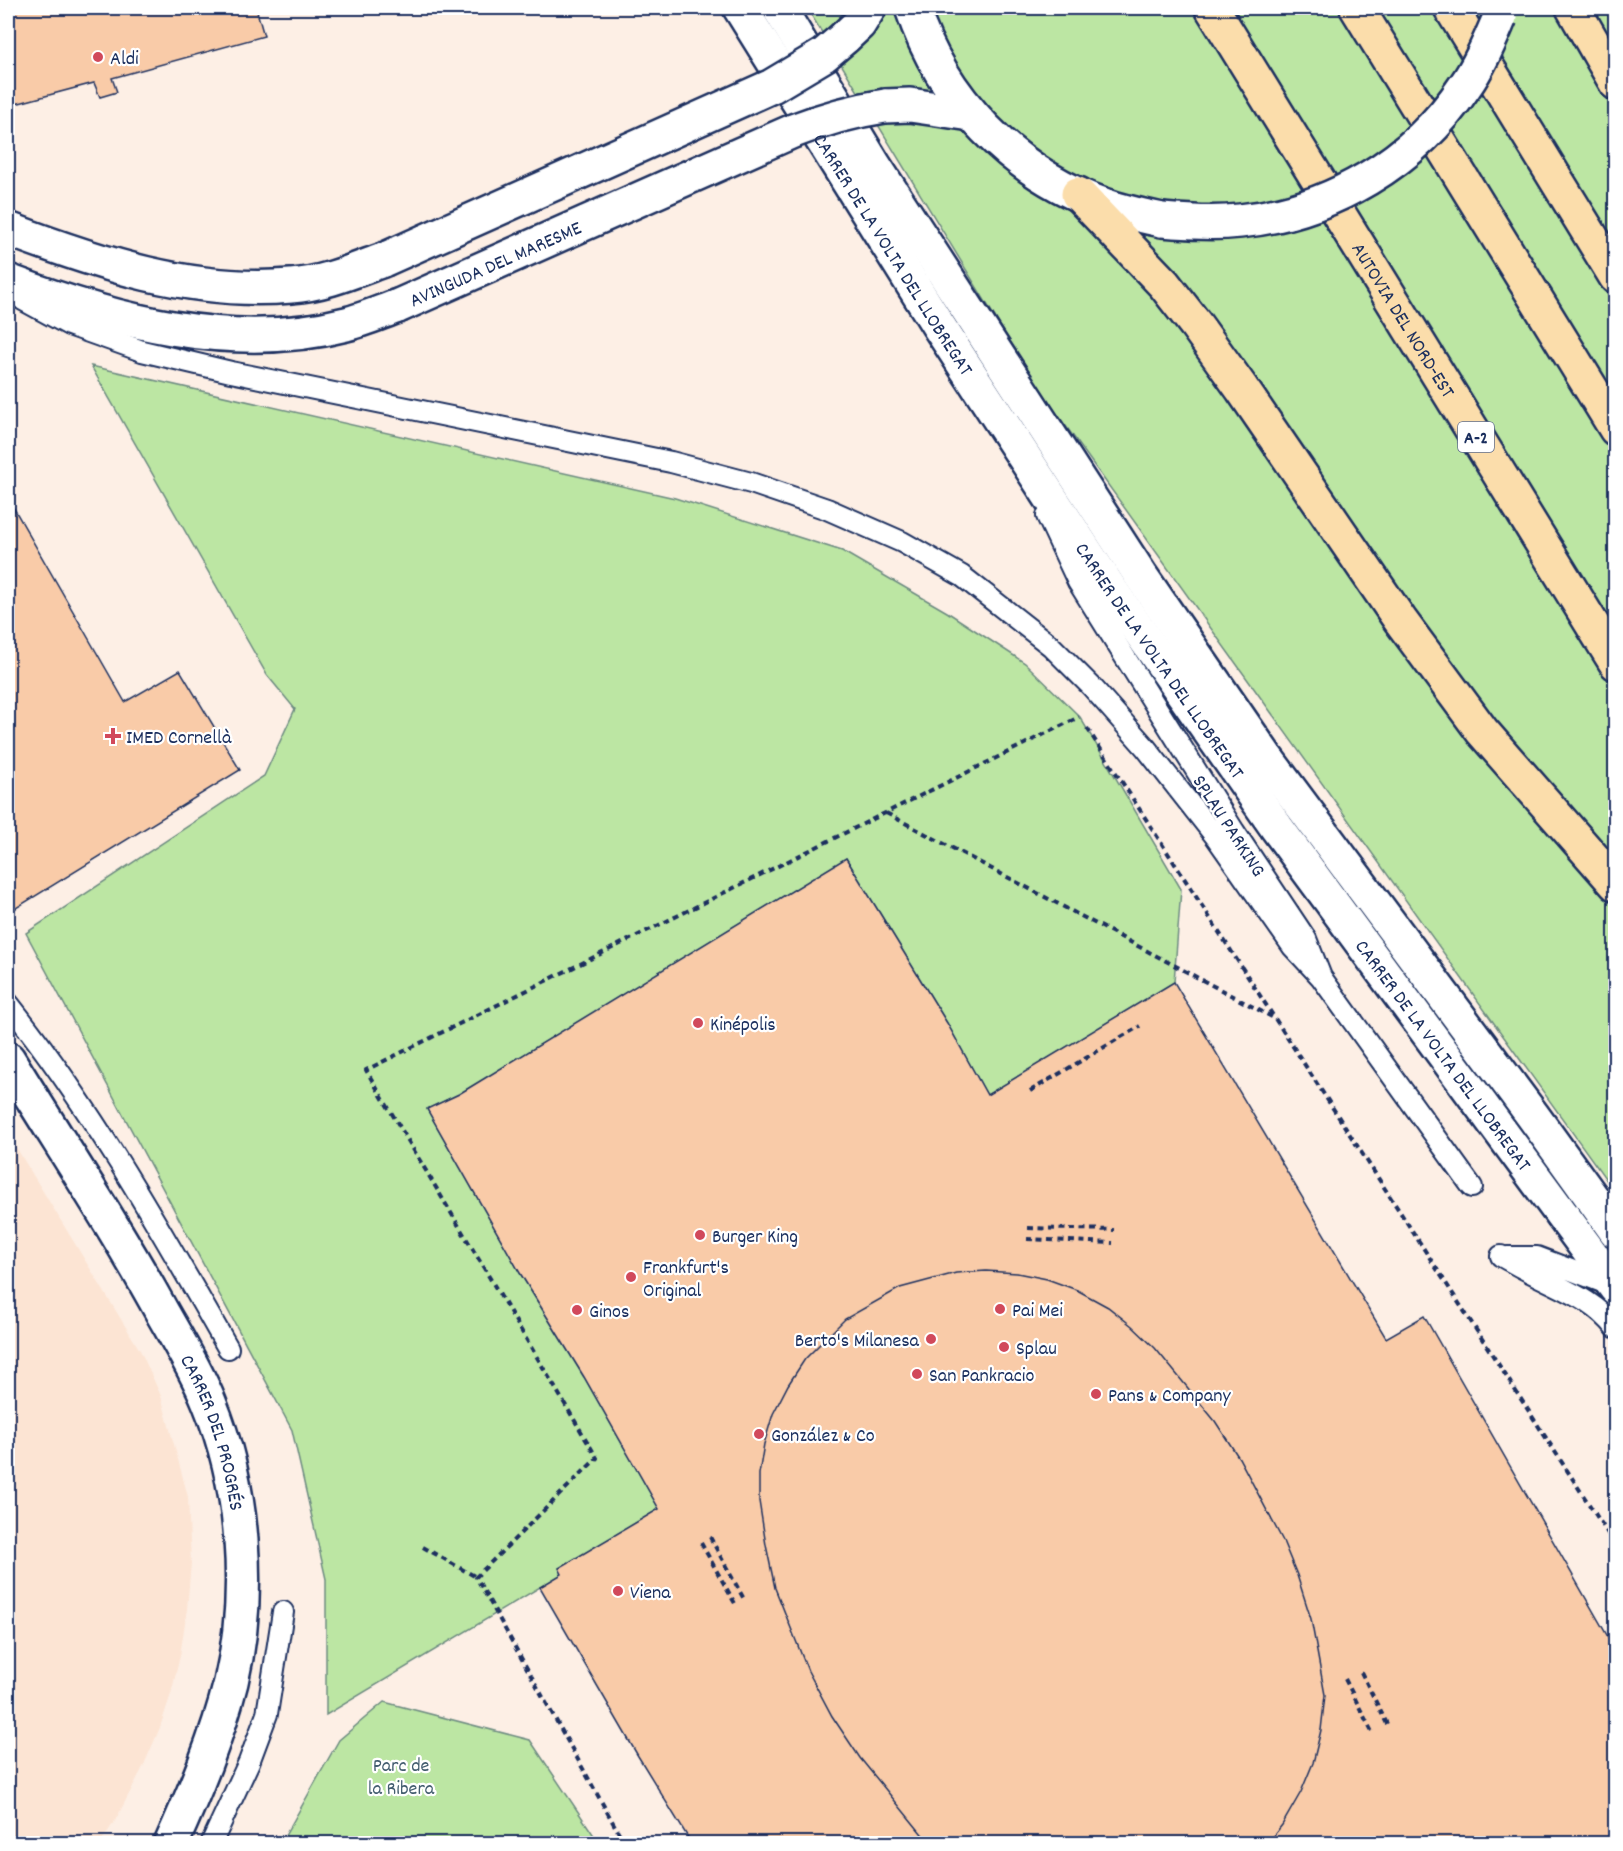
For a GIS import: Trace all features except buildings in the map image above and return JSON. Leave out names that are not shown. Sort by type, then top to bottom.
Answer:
[{"type":"highway","name":"AUTOVIA DEL NORD-EST","points":[[1212,8],[1616,663]]},
{"type":"highway","points":[[1357,8],[1616,429]]},
{"type":"highway","points":[[1451,8],[1616,276]]},
{"type":"highway","points":[[1573,8],[1616,83]]},
{"type":"highway","points":[[1078,195],[1148,267],[1184,309],[1242,388],[1400,620],[1482,731],[1616,884]]},
{"type":"main road","name":"CARRER DE LA VOLTA DEL LLOBREGAT","points":[[740,8],[1015,446],[1111,590],[1271,818],[1615,1287]]},
{"type":"main road","name":"CARRER DE LA VOLTA DEL LLOBREGAT","points":[[779,8],[886,185],[1141,576],[1265,756],[1526,1106],[1616,1231]]},
{"type":"main road","points":[[8,229],[46,244],[129,269],[194,283],[241,288],[293,286],[331,278],[383,260],[772,86],[824,55],[859,24],[869,8]]},
{"type":"main road","points":[[912,8],[932,57],[951,87],[971,114],[995,139],[1020,160],[1048,179],[1105,206],[1162,220],[1211,223],[1278,215],[1315,204],[1351,188],[1384,168],[1442,117],[1465,86],[1485,52],[1502,12]]},
{"type":"main road","name":"AVINGUDA DEL MARESME","points":[[8,281],[35,292],[125,319],[184,330],[244,336],[304,332],[346,324],[398,306],[822,119],[852,111],[910,105],[971,114]]},
{"type":"main road","name":"CARRER DEL PROGRÉS","points":[[8,1059],[144,1278],[209,1402],[224,1448],[237,1505],[242,1599],[231,1682],[214,1741],[171,1844]]},
{"type":"main road","points":[[158,1844],[185,1812]]},
{"type":"lane","points":[[8,292],[69,325],[142,351],[231,372],[683,465],[751,483],[827,509],[902,542],[962,576],[1051,646],[1092,687],[1160,766],[1216,837],[1293,947],[1321,977]]},
{"type":"lane","name":"SPLAU PARKING","points":[[1015,446],[1078,582],[1234,831],[1306,939],[1321,977],[1472,1187]]},
{"type":"lane","points":[[8,1003],[43,1047],[135,1185],[228,1348]]},
{"type":"lane","points":[[1615,1287],[1537,1257],[1501,1256],[1589,1302],[1616,1328]]},
{"type":"lane","points":[[211,1844],[249,1762],[267,1714],[283,1612]]},
{"type":"path","points":[[476,1577],[597,1458],[366,1070],[1080,717]]},
{"type":"path","points":[[1086,727],[1616,1546]]},
{"type":"path","points":[[886,813],[1274,1018]]},
{"type":"path","points":[[1030,1091],[1140,1026]]},
{"type":"path","points":[[1028,1228],[1114,1230]]},
{"type":"path","points":[[1027,1239],[1113,1243]]},
{"type":"path","points":[[710,1537],[746,1601]]},
{"type":"path","points":[[701,1543],[737,1607]]},
{"type":"path","points":[[423,1546],[476,1577],[625,1844]]},
{"type":"path","points":[[1361,1672],[1388,1724]]},
{"type":"path","points":[[1345,1679],[1373,1734]]},
{"type":"shaded area","points":[[8,1134],[141,1352],[161,1396],[188,1497],[191,1563],[180,1656],[171,1694],[143,1767],[115,1821],[100,1843],[8,1843]]},
{"type":"green space","points":[[807,8],[1615,8],[1615,1192],[1035,383]]},
{"type":"green space","points":[[91,366],[675,498],[842,551],[947,612],[1025,663],[1080,717],[1181,889],[1174,982],[987,1095],[947,1023],[846,858],[459,1094],[427,1109],[520,1273],[584,1377],[659,1509],[559,1568],[562,1574],[326,1715],[326,1579],[292,1430],[26,933],[264,776],[295,709],[267,675]]},
{"type":"green space","name":"Parc de la Ribera","points":[[384,1702],[530,1740],[599,1843],[281,1843],[339,1740]]},
{"type":"place","name":"Aldi","points":[[98,57]]},
{"type":"place","name":"IMED Cornellà","points":[[113,736]]},
{"type":"place","name":"Kinépolis","points":[[698,1023]]},
{"type":"place","name":"Burger King","points":[[700,1235]]},
{"type":"place","name":"Frankfurt's Original","points":[[631,1277]]},
{"type":"place","name":"Pai Mei","points":[[1000,1309]]},
{"type":"place","name":"Ginos","points":[[577,1310]]},
{"type":"place","name":"Berto's Milanesa","points":[[931,1339]]},
{"type":"place","name":"Splau","points":[[1004,1347]]},
{"type":"place","name":"San Pankracio","points":[[917,1374]]},
{"type":"place","name":"Pans & Company","points":[[1096,1394]]},
{"type":"place","name":"González & Co","points":[[759,1434]]},
{"type":"place","name":"Viena","points":[[618,1591]]}]
